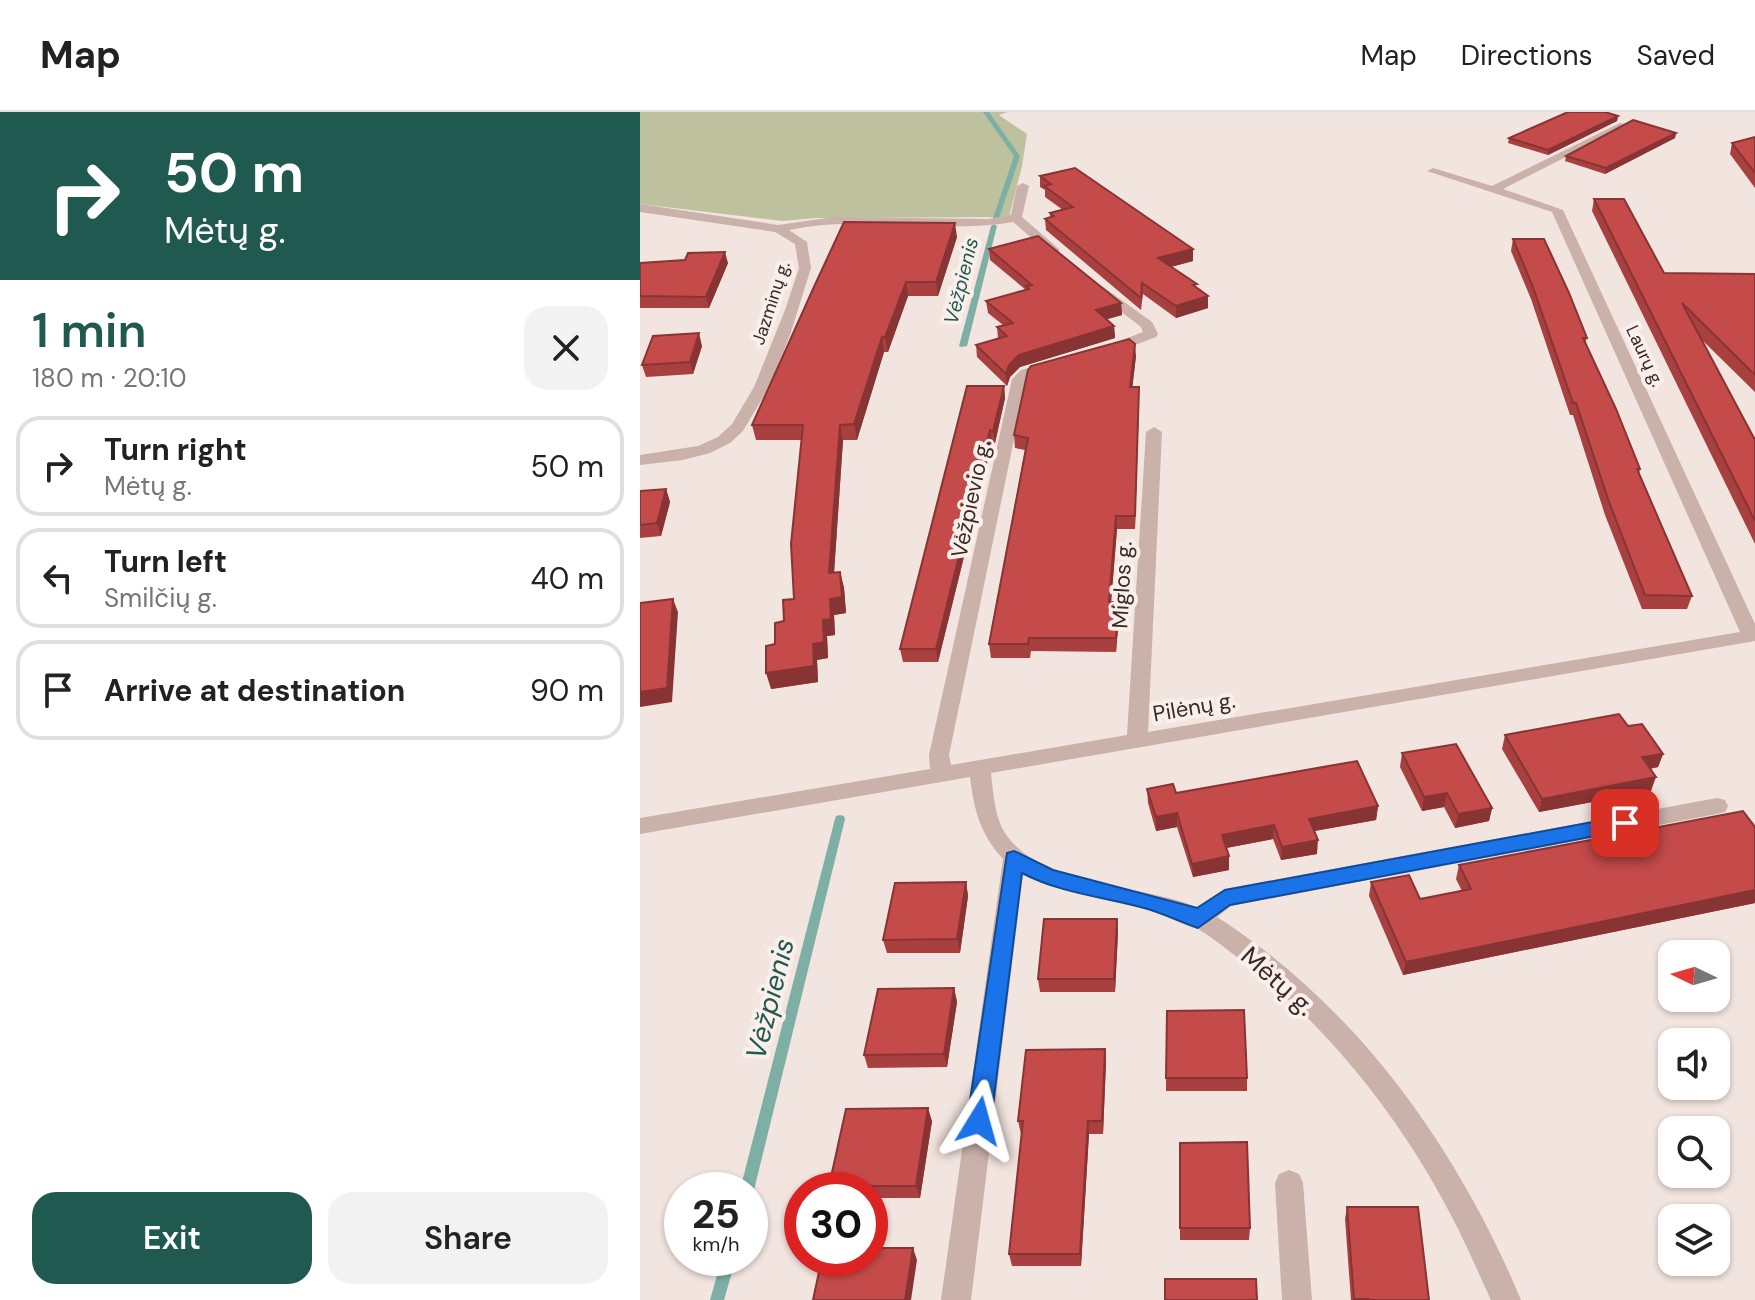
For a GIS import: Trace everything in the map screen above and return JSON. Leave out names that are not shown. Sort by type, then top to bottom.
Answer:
[{"type":"street","points":[[1492,190],[1624,125]]},
{"type":"street","name":"Laurų g.","points":[[1433,171],[1557,210],[1753,635]]},
{"type":"street","points":[[1016,218],[1023,186]]},
{"type":"street","name":"Jazminų g.","points":[[640,208],[778,229],[801,242],[805,268],[752,408],[740,426],[726,439],[708,448],[682,456],[640,460]]},
{"type":"street","points":[[778,229],[811,222],[977,223],[1016,218],[1064,260]]},
{"type":"street","points":[[1088,279],[1147,325],[1151,334],[1096,353]]},
{"type":"street","name":"Vėžpievio g.","points":[[941,775],[939,755],[1019,379],[1026,373],[1068,361]]},
{"type":"street","name":"Miglos g.","points":[[1137,740],[1154,432]]},
{"type":"street","name":"Pilėnų g.","points":[[640,826],[1753,635]]},
{"type":"street","name":"Mėtų g.","points":[[980,768],[987,815],[995,836],[1014,859],[1048,877],[1187,912],[1230,938],[1283,980],[1377,1075],[1457,1197],[1506,1300]]},
{"type":"street","points":[[1198,919],[1225,898],[1717,806]]},
{"type":"street","points":[[956,1300],[1014,859]]},
{"type":"street","points":[[1289,1183],[1297,1300]]},
{"type":"green space","points":[[640,112],[1008,112],[999,115],[1027,134],[1009,217],[816,218],[782,221],[640,204]]},
{"type":"building","points":[[1568,112],[1605,112],[1618,116],[1548,150],[1509,138]]},
{"type":"building","points":[[1633,120],[1676,133],[1606,168],[1566,156]]},
{"type":"building","points":[[1755,137],[1755,173],[1732,143]]},
{"type":"building","points":[[1075,168],[1193,249],[1158,258],[1197,284],[1193,285],[1208,296],[1176,306],[1142,283],[1141,298],[1045,219],[1054,216],[1050,213],[1073,207],[1044,186],[1051,184],[1040,176]]},
{"type":"building","points":[[1594,199],[1624,199],[1664,273],[1755,274],[1755,375],[1682,303],[1755,440],[1755,521]]},
{"type":"building","points":[[844,222],[955,223],[936,282],[906,282],[885,337],[882,337],[854,424],[840,425],[829,573],[840,572],[842,597],[830,599],[831,619],[823,620],[824,642],[813,644],[814,666],[766,673],[766,646],[775,644],[775,623],[784,621],[783,600],[794,599],[791,544],[803,425],[752,425]]},
{"type":"building","points":[[1038,236],[1121,303],[1096,310],[1114,326],[1019,355],[1009,365],[1006,374],[976,345],[1007,336],[997,327],[1013,323],[986,301],[1029,289],[1026,286],[1032,285],[989,249]]},
{"type":"building","points":[[1513,239],[1544,239],[1569,293],[1587,338],[1583,338],[1616,409],[1640,469],[1637,469],[1692,596],[1645,595]]},
{"type":"building","points":[[725,252],[706,297],[640,296],[640,263],[685,260],[688,253]]},
{"type":"building","points":[[699,333],[690,362],[642,365],[653,336]]},
{"type":"building","points":[[1129,339],[1135,344],[1130,387],[1139,387],[1135,516],[1116,516],[1109,602],[1119,602],[1116,638],[1029,638],[1028,644],[989,644],[1028,438],[1014,435],[1028,370],[1031,366]]},
{"type":"building","points":[[967,386],[1004,386],[993,431],[990,430],[936,649],[900,649]]},
{"type":"building","points":[[666,489],[657,523],[640,525],[640,491]]},
{"type":"building","points":[[673,599],[667,688],[640,692],[640,603]]},
{"type":"building","points":[[1619,714],[1628,726],[1642,724],[1663,754],[1642,757],[1656,777],[1542,799],[1505,735]]},
{"type":"building","points":[[1456,744],[1492,808],[1458,814],[1447,793],[1424,797],[1402,753]]},
{"type":"building","points":[[1357,761],[1378,806],[1309,819],[1318,840],[1282,847],[1274,825],[1222,835],[1229,856],[1192,864],[1177,813],[1156,817],[1147,789],[1173,784],[1176,793]]},
{"type":"building","points":[[1743,811],[1755,827],[1755,890],[1406,962],[1371,882],[1409,875],[1420,899],[1471,889],[1459,865]]},
{"type":"building","points":[[966,882],[957,939],[883,940],[895,883]]},
{"type":"building","points":[[1044,919],[1117,919],[1114,979],[1038,979]]},
{"type":"building","points":[[954,988],[944,1054],[864,1055],[878,989]]},
{"type":"building","points":[[1244,1010],[1247,1078],[1166,1078],[1167,1011]]},
{"type":"building","points":[[1105,1049],[1102,1121],[1088,1121],[1080,1254],[1009,1254],[1023,1121],[1018,1121],[1026,1050]]},
{"type":"building","points":[[928,1108],[916,1186],[888,1186],[888,1172],[832,1172],[846,1109]]},
{"type":"building","points":[[1247,1142],[1250,1228],[1180,1228],[1180,1143]]},
{"type":"building","points":[[1347,1207],[1418,1207],[1429,1300],[1354,1299]]},
{"type":"building","points":[[888,1248],[913,1248],[905,1300],[813,1300],[818,1276],[888,1276]]},
{"type":"building","points":[[1165,1279],[1256,1279],[1257,1300],[1165,1300]]},
{"type":"waterway","name":"Vėžpienis","points":[[986,112],[1017,156],[996,218]]},
{"type":"waterway","name":"Vėžpienis","points":[[963,346],[994,226]]},
{"type":"waterway","name":"Vėžpienis","points":[[752,1172],[840,819]]},
{"type":"waterway","name":"Vėžpienis","points":[[717,1300],[724,1276]]},
{"type":"route","points":[[979,1121],[1014,859],[1048,877],[1187,912],[1198,919],[1225,898],[1625,823]]}]
